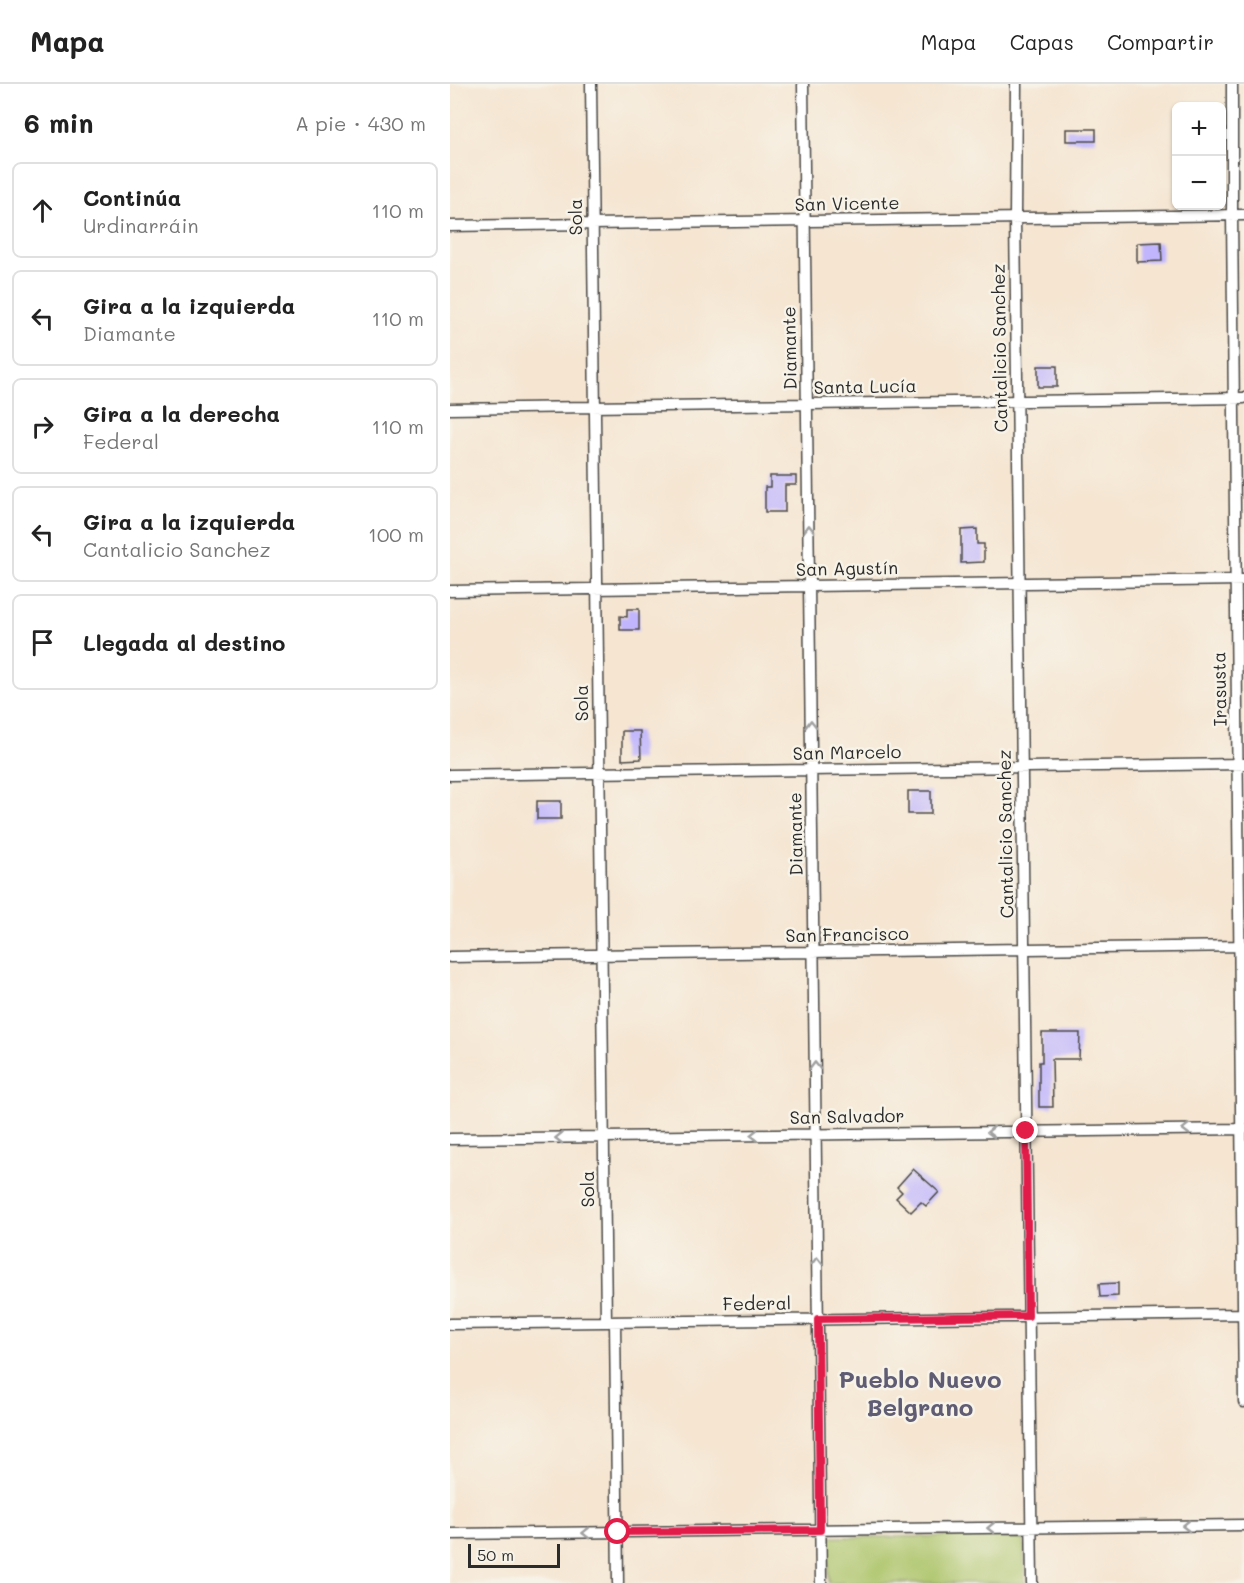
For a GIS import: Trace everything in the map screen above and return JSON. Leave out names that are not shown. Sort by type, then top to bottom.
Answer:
[{"type":"street","name":"Sola","points":[[591,84],[604,1137],[618,1583]]},
{"type":"street","name":"Diamante","points":[[803,84],[821,1583]]},
{"type":"street","name":"Cantalicio Sanchez","points":[[1016,84],[1015,218],[1032,1583]]},
{"type":"street","name":"Irasusta","points":[[1232,84],[1232,215],[1239,398],[1244,1402]]},
{"type":"street","name":"San Vicente","points":[[450,226],[1244,215]]},
{"type":"street","name":"Santa Lucía","points":[[450,409],[1239,398]]},
{"type":"street","name":"San Agustín","points":[[450,591],[1240,580]]},
{"type":"street","name":"San Marcelo","points":[[450,775],[1241,764]]},
{"type":"street","name":"San Francisco","points":[[450,957],[1242,946]]},
{"type":"street","name":"San Salvador","points":[[450,1139],[1243,1129]]},
{"type":"street","name":"Federal","points":[[450,1324],[1244,1314]]},
{"type":"street","points":[[450,1534],[1244,1525]]},
{"type":"green space","points":[[1024,1536],[1025,1583],[829,1583],[828,1537]]},
{"type":"building","points":[[1066,129],[1096,129],[1096,141],[1066,141]]},
{"type":"building","points":[[1161,242],[1162,261],[1137,262],[1137,243]]},
{"type":"building","points":[[1038,366],[1057,366],[1057,387],[1038,387]]},
{"type":"building","points":[[770,476],[796,476],[796,485],[785,485],[785,512],[765,512],[765,487],[770,487]]},
{"type":"building","points":[[977,529],[977,544],[984,544],[984,562],[961,563],[961,530]]},
{"type":"building","points":[[627,609],[639,609],[639,630],[620,630],[620,616],[627,617]]},
{"type":"building","points":[[622,731],[640,731],[641,759],[622,760]]},
{"type":"building","points":[[908,791],[931,791],[931,814],[908,814]]},
{"type":"building","points":[[537,801],[561,801],[561,819],[537,819]]},
{"type":"building","points":[[1042,1033],[1080,1033],[1079,1059],[1052,1059],[1053,1107],[1039,1107],[1039,1062],[1042,1062]]},
{"type":"building","points":[[913,1169],[939,1192],[926,1206],[921,1202],[911,1212],[896,1198],[902,1192],[897,1187]]},
{"type":"building","points":[[1118,1283],[1118,1296],[1100,1297],[1099,1284]]},
{"type":"district","name":"Pueblo Nuevo Belgrano","points":[[920,1394]]},
{"type":"route","points":[[618,1532],[820,1530],[818,1319],[1028,1316],[1026,1131]]}]
